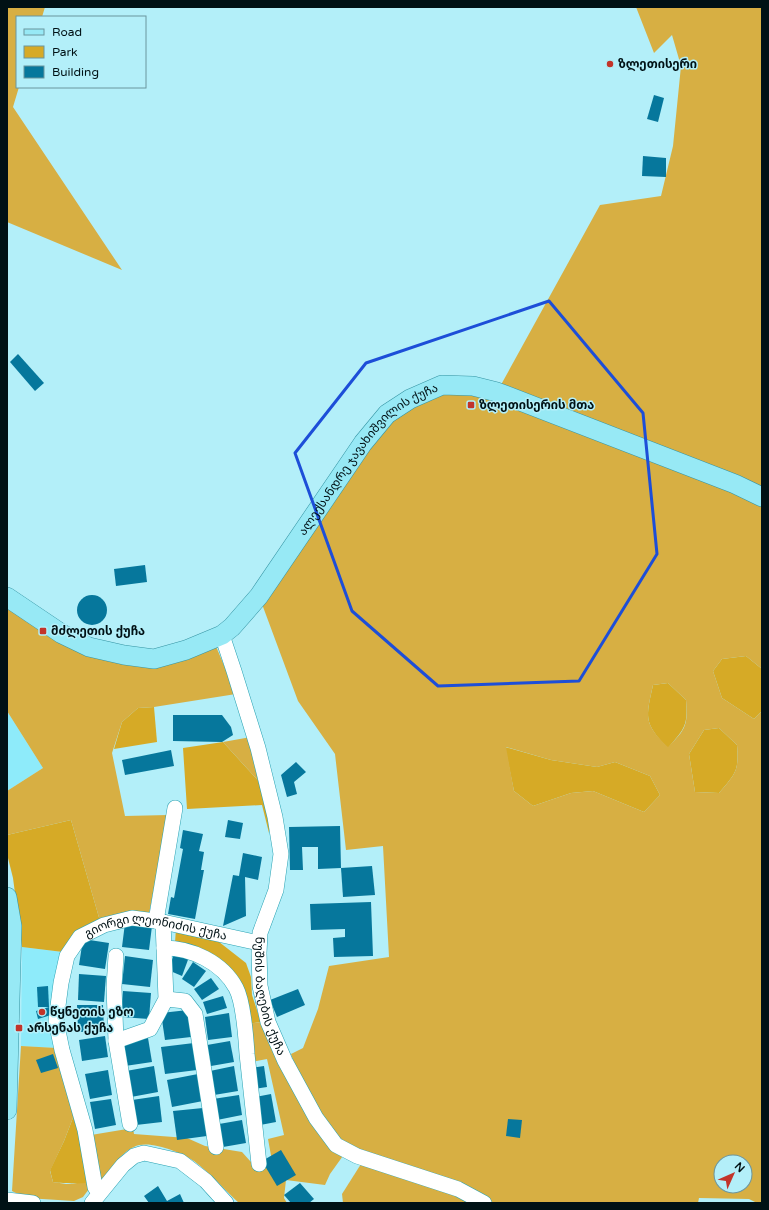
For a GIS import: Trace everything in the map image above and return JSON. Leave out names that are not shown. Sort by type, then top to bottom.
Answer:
[{"type":"main road","name":"ალექსანდრე ჯავახიშვილის ქუჩა","points":[[7,597],[62,634],[89,647],[124,655],[154,659],[186,650],[222,635],[232,627],[259,596],[363,443],[387,414],[410,399],[442,385],[473,386],[497,392],[735,484],[762,497]]},
{"type":"main road","points":[[7,897],[12,926],[7,1110]]},
{"type":"street","name":"ნუშის ბაღების ქუჩა","points":[[222,635],[258,748],[275,817],[281,854],[276,890],[260,933],[260,986],[268,1022],[285,1061],[316,1118],[336,1145],[357,1156],[458,1189],[484,1203]]},
{"type":"street","points":[[116,1041],[150,1029],[166,999],[164,948],[160,921],[175,808]]},
{"type":"street","name":"გიორგი ლეონიძის ქუჩა","points":[[96,1198],[96,1187],[85,1130],[62,1050],[56,1021],[61,983],[67,956],[80,937],[104,925],[132,918],[160,921],[260,943]]},
{"type":"street","points":[[164,948],[179,948],[197,954],[215,965],[236,988],[244,1027],[259,1164]]},
{"type":"street","points":[[116,956],[114,987],[116,1041],[130,1124]]},
{"type":"street","points":[[166,999],[185,1001],[195,1014],[216,1147]]},
{"type":"street","name":"გიორგი ლეონიძის ქუჩა","points":[[96,1198],[122,1165],[134,1156],[144,1153],[180,1161],[206,1181],[226,1203]]},
{"type":"street","points":[[7,1200],[33,1203]]},
{"type":"highlighted area","points":[[549,301],[643,413],[657,554],[579,681],[438,686],[352,611],[295,453],[366,363]]},
{"type":"shaded area","points":[[7,7],[45,7],[42,16],[16,16],[16,88],[19,88],[13,107],[122,270],[7,222]]},
{"type":"shaded area","points":[[636,7],[762,7],[762,669],[746,656],[722,659],[713,671],[722,698],[754,719],[762,711],[762,1203],[757,1203],[749,1199],[699,1198],[698,1203],[484,1203],[336,1145],[303,1091],[291,1054],[303,1048],[318,1009],[329,966],[389,957],[383,846],[346,850],[335,754],[298,701],[259,596],[363,443],[442,385],[497,392],[600,205],[661,196],[673,146],[681,66],[672,35],[654,53]],"holes":[[[668,683],[686,700],[687,715],[682,731],[668,747],[654,732],[648,719],[653,685]],[[719,728],[737,745],[737,766],[733,776],[719,793],[695,792],[689,754],[704,730]],[[506,747],[551,760],[597,767],[615,762],[650,776],[660,795],[644,812],[593,791],[571,793],[533,806],[514,791]]]},
{"type":"shaded area","points":[[7,605],[66,645],[107,661],[140,664],[215,644],[236,694],[154,707],[138,708],[122,722],[112,753],[125,816],[168,815],[149,914],[100,921],[71,820],[7,835],[7,791],[43,768],[7,711]]},
{"type":"shaded area","points":[[7,711],[43,768],[7,791]]},
{"type":"shaded area","points":[[251,737],[263,786],[223,742]]},
{"type":"shaded area","points":[[22,947],[63,952],[57,1048],[21,1046]]},
{"type":"shaded area","points":[[261,1022],[345,1153],[330,1174],[325,1185],[286,1180],[284,1198],[287,1203],[239,1203],[194,1161],[165,1148],[148,1145],[134,1147],[124,1153],[101,1183],[91,1135],[133,1128],[134,1134],[187,1138],[205,1146],[242,1152],[251,1162],[272,1161],[268,1139],[284,1135],[267,1059],[251,1062],[245,1024]]},
{"type":"shaded area","points":[[21,1046],[57,1048],[76,1110],[50,1171],[53,1182],[66,1184],[86,1183],[89,1189],[83,1197],[74,1201],[26,1198],[12,1191]]},
{"type":"shaded area","points":[[361,1164],[365,1164],[475,1203],[343,1203],[342,1194]]},
{"type":"green space","points":[[746,656],[762,669],[762,711],[754,719],[722,698],[713,671],[722,659]]},
{"type":"green space","points":[[668,683],[686,700],[686,721],[682,731],[668,748],[650,726],[648,712],[653,685]]},
{"type":"green space","points":[[154,707],[157,742],[114,749],[122,722],[138,708]]},
{"type":"green space","points":[[719,728],[737,745],[737,766],[733,776],[719,793],[695,792],[689,754],[704,730]]},
{"type":"green space","points":[[223,742],[263,786],[270,819],[269,833],[262,805],[187,809],[183,748]]},
{"type":"green space","points":[[505,747],[551,760],[597,767],[615,762],[650,776],[660,795],[644,812],[593,791],[571,793],[533,806],[514,791]]},
{"type":"green space","points":[[71,820],[100,921],[63,952],[22,947],[13,878],[7,854],[7,835]]},
{"type":"green space","points":[[176,928],[214,938],[246,963],[251,977],[252,995],[261,1022],[245,1024],[237,985],[175,943]]},
{"type":"green space","points":[[76,1110],[89,1189],[75,1184],[53,1182],[50,1170],[64,1141]]},
{"type":"building","points":[[654,95],[664,98],[658,122],[647,119]]},
{"type":"building","points":[[643,156],[666,158],[666,177],[642,176]]},
{"type":"building","points":[[18,354],[44,383],[35,391],[10,362]]},
{"type":"building","points":[[145,565],[147,582],[116,586],[114,569]]},
{"type":"building","points":[[92,595],[103,599],[107,610],[103,621],[92,625],[81,621],[77,610],[81,599]]},
{"type":"building","points":[[173,715],[222,715],[231,727],[233,735],[222,742],[173,741]]},
{"type":"building","points":[[171,750],[174,766],[125,775],[122,760]]},
{"type":"building","points":[[296,762],[306,772],[294,782],[297,794],[287,797],[281,775]]},
{"type":"building","points":[[228,820],[243,823],[240,839],[225,837]]},
{"type":"building","points":[[340,826],[341,868],[318,869],[318,847],[302,847],[303,870],[290,870],[289,827]]},
{"type":"building","points":[[183,830],[203,834],[199,851],[204,852],[201,870],[204,870],[195,919],[168,914],[171,897],[174,898],[183,849],[180,848]]},
{"type":"building","points":[[243,853],[262,857],[258,880],[245,877],[246,916],[223,926],[233,875],[239,876]]},
{"type":"building","points":[[372,866],[375,895],[343,897],[341,868]]},
{"type":"building","points":[[371,902],[373,956],[334,957],[333,938],[345,937],[345,929],[311,930],[310,904]]},
{"type":"building","points":[[125,923],[152,926],[149,950],[122,947]]},
{"type":"building","points":[[83,939],[109,943],[105,969],[79,965]]},
{"type":"building","points":[[175,952],[189,957],[182,976],[168,970]]},
{"type":"building","points":[[125,956],[153,960],[150,987],[122,984]]},
{"type":"building","points":[[193,962],[206,971],[194,987],[182,979]]},
{"type":"building","points":[[79,974],[106,976],[104,1002],[78,1000]]},
{"type":"building","points":[[211,978],[219,989],[202,1000],[194,989]]},
{"type":"building","points":[[48,986],[49,1007],[38,1007],[37,987]]},
{"type":"building","points":[[298,989],[305,1005],[277,1017],[270,1000]]},
{"type":"building","points":[[123,991],[151,993],[149,1019],[121,1017]]},
{"type":"building","points":[[223,996],[227,1008],[207,1014],[203,1002]]},
{"type":"building","points":[[77,1005],[103,1005],[104,1031],[78,1032]]},
{"type":"building","points":[[49,1007],[51,1015],[38,1019],[36,1011]]},
{"type":"building","points":[[188,1010],[191,1037],[165,1040],[161,1013]]},
{"type":"building","points":[[229,1013],[232,1037],[208,1040],[205,1017]]},
{"type":"building","points":[[105,1036],[108,1057],[82,1061],[79,1040]]},
{"type":"building","points":[[148,1038],[152,1062],[125,1066],[121,1042]]},
{"type":"building","points":[[230,1041],[234,1062],[211,1066],[207,1045]]},
{"type":"building","points":[[194,1043],[197,1070],[165,1074],[161,1047]]},
{"type":"building","points":[[53,1054],[58,1068],[41,1073],[36,1060]]},
{"type":"building","points":[[154,1066],[158,1092],[131,1097],[126,1071]]},
{"type":"building","points":[[234,1066],[238,1091],[214,1095],[210,1071]]},
{"type":"building","points":[[264,1066],[267,1087],[247,1090],[244,1069]]},
{"type":"building","points":[[108,1070],[112,1095],[90,1099],[85,1074]]},
{"type":"building","points":[[198,1074],[203,1101],[172,1107],[167,1080]]},
{"type":"building","points":[[271,1094],[276,1122],[255,1126],[250,1098]]},
{"type":"building","points":[[239,1095],[242,1115],[217,1120],[213,1099]]},
{"type":"building","points":[[159,1096],[162,1122],[136,1125],[132,1100]]},
{"type":"building","points":[[111,1099],[116,1125],[95,1129],[90,1102]]},
{"type":"building","points":[[203,1108],[207,1136],[177,1140],[173,1111]]},
{"type":"building","points":[[508,1119],[522,1120],[520,1138],[506,1136]]},
{"type":"building","points":[[242,1120],[246,1143],[223,1147],[219,1124]]},
{"type":"building","points":[[281,1150],[296,1175],[277,1186],[262,1161]]},
{"type":"building","points":[[300,1183],[314,1199],[309,1203],[291,1203],[284,1195]]},
{"type":"building","points":[[158,1186],[167,1201],[180,1194],[184,1203],[149,1203],[144,1196]]},
{"type":"place","name":"ზლეთისერი","points":[[610,64]]},
{"type":"place","name":"ზლეთისერის მთა","points":[[471,405]]},
{"type":"place","name":"მძლეთის ქუჩა","points":[[43,631]]},
{"type":"place","name":"წყნეთის ეზო","points":[[42,1012]]},
{"type":"place","name":"არსენას ქუჩა","points":[[19,1028]]}]
